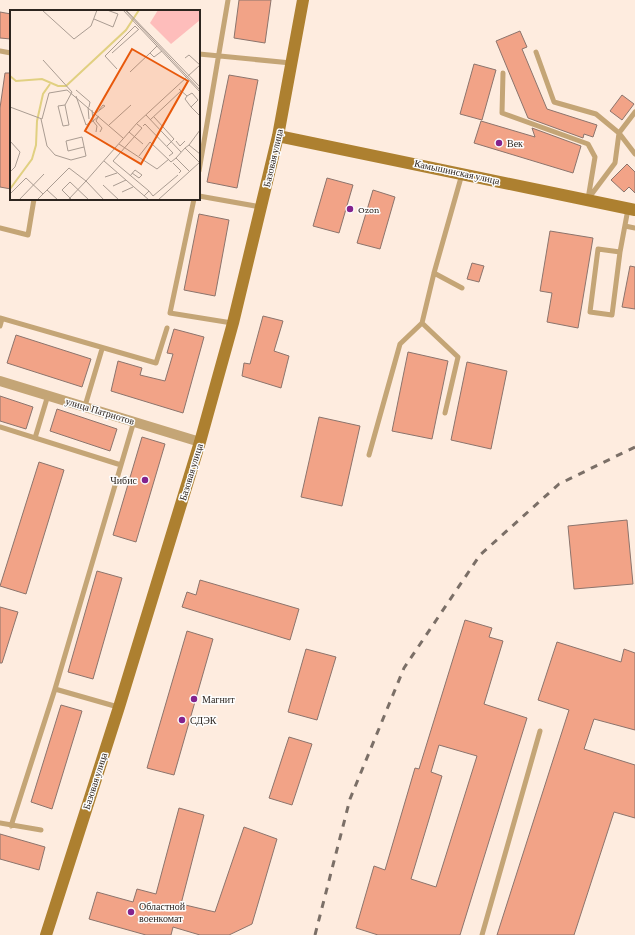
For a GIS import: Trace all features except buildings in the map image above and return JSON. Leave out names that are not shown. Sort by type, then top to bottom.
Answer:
[{"type":"main road","name":"Базовая улица","points":[[46,935],[119,707],[200,442],[233,323],[278,136],[303,0]]},
{"type":"main road","name":"Камышинская улица","points":[[278,136],[632,209]]},
{"type":"street","name":"улица Патриотов","points":[[0,381],[200,442]]},
{"type":"lane","points":[[200,166],[220,56],[228,0]]},
{"type":"lane","points":[[0,51],[10,53]]},
{"type":"lane","points":[[536,52],[554,102],[596,114],[619,133],[635,154]]},
{"type":"lane","points":[[200,54],[292,63]]},
{"type":"lane","points":[[503,73],[502,113],[588,144],[595,157],[588,200]]},
{"type":"lane","points":[[588,200],[615,163],[619,133],[635,112]]},
{"type":"lane","points":[[369,455],[400,344],[422,323],[434,273],[462,173]]},
{"type":"lane","points":[[200,196],[262,207]]},
{"type":"lane","points":[[0,228],[28,235],[34,200]]},
{"type":"lane","points":[[194,200],[170,313],[233,323]]},
{"type":"lane","points":[[620,252],[598,249],[590,312],[612,315],[620,252],[625,226],[632,209]]},
{"type":"lane","points":[[625,226],[635,228]]},
{"type":"lane","points":[[434,273],[462,288]]},
{"type":"lane","points":[[0,326],[1,319],[102,349],[156,363],[167,328]]},
{"type":"lane","points":[[422,323],[458,357],[445,413]]},
{"type":"lane","points":[[85,406],[102,349]]},
{"type":"lane","points":[[35,438],[48,395]]},
{"type":"lane","points":[[11,826],[55,689],[134,421]]},
{"type":"lane","points":[[0,427],[121,465]]},
{"type":"lane","points":[[55,689],[119,707]]},
{"type":"lane","points":[[482,935],[540,731]]},
{"type":"lane","points":[[0,823],[42,830]]},
{"type":"railway","points":[[315,935],[350,799],[404,668],[480,555],[559,484],[635,447]]},
{"type":"place","name":"Век","points":[[499,143]]},
{"type":"place","name":"Ozon","points":[[350,209]]},
{"type":"place","name":"Чибис","points":[[145,480]]},
{"type":"place","name":"Магнит","points":[[194,699]]},
{"type":"place","name":"СДЭК","points":[[182,720]]},
{"type":"place","name":"Областной военкомат","points":[[131,912]]}]
